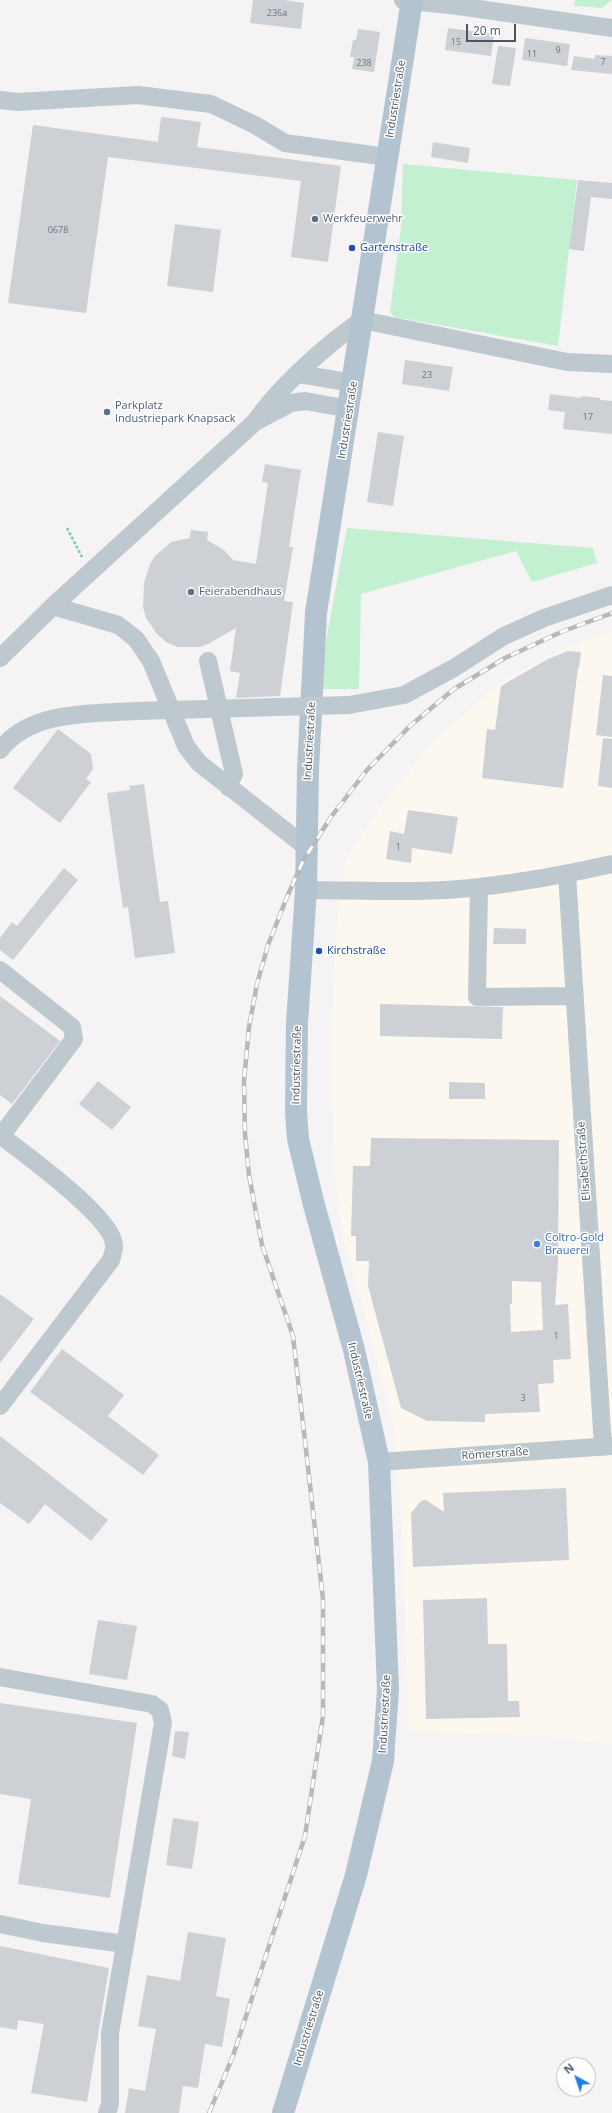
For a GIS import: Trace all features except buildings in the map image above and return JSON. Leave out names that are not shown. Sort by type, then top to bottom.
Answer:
[{"type":"main road","name":"Industriestraße","points":[[283,2113],[356,1875],[382,1761],[388,1689],[379,1462],[354,1350],[314,1205],[298,1139],[296,1112],[297,1023],[306,890],[308,770],[316,613],[354,383],[409,0]]},
{"type":"street","points":[[409,0],[458,3],[612,28]]},
{"type":"street","points":[[0,100],[17,102],[138,95],[211,104],[255,125],[285,143],[387,157]]},
{"type":"street","points":[[0,658],[53,606],[255,422],[267,404],[339,336],[362,320],[567,362],[612,364]]},
{"type":"street","points":[[299,374],[354,383]]},
{"type":"street","points":[[255,422],[291,403],[305,401],[350,409]]},
{"type":"street","points":[[0,750],[7,741],[32,726],[66,715],[349,705],[404,695],[454,668],[504,636],[544,618],[612,595]]},
{"type":"street","points":[[53,606],[118,625],[136,639],[151,661],[186,746],[199,763],[306,847]]},
{"type":"street","points":[[208,661],[234,774],[228,787]]},
{"type":"street","points":[[306,890],[426,890],[479,887],[566,874],[612,864]]},
{"type":"street","name":"Elisabethstraße","points":[[566,874],[573,996],[607,1447]]},
{"type":"street","points":[[479,887],[477,997],[573,996]]},
{"type":"street","points":[[0,970],[72,1027],[74,1038],[0,1136],[69,1189],[107,1228],[114,1244],[111,1260],[2,1400]]},
{"type":"street","name":"Römerstraße","points":[[379,1462],[607,1447]]},
{"type":"street","points":[[0,1677],[152,1704],[160,1710],[163,1723],[110,2033],[110,2104],[107,2113]]},
{"type":"street","points":[[0,1924],[43,1933],[125,1944]]},
{"type":"path","points":[[67,528],[79,554]]},
{"type":"shaded area","points":[[612,631],[612,1744],[561,1737],[408,1730],[403,1548],[397,1460],[392,1418],[342,1231],[334,1171],[331,1054],[335,936],[345,861],[377,812],[431,744],[497,685],[564,649]]},
{"type":"green space","points":[[575,0],[612,0],[602,8],[574,6]]},
{"type":"green space","points":[[403,164],[577,180],[558,346],[394,317],[390,312],[401,227]]},
{"type":"green space","points":[[347,528],[593,548],[597,563],[532,582],[516,551],[361,594],[359,689],[321,689],[324,651]]},
{"type":"railway","points":[[209,2113],[233,2056],[305,1836],[323,1716],[323,1599],[293,1336],[262,1245],[249,1175],[245,1134],[244,1081],[249,1027],[257,984],[268,945],[303,861],[331,817],[367,770],[410,726],[454,689],[505,658],[561,632],[612,613]]},
{"type":"place","name":"Werkfeuerwehr","points":[[315,219]]},
{"type":"place","name":"Gartenstraße","points":[[352,248]]},
{"type":"place","name":"Parkplatz Industriepark Knapsack","points":[[107,412]]},
{"type":"place","name":"Feierabendhaus","points":[[191,592]]},
{"type":"place","name":"Kirchstraße","points":[[319,951]]},
{"type":"place","name":"Coltro-Gold Brauerei","points":[[537,1244]]}]
